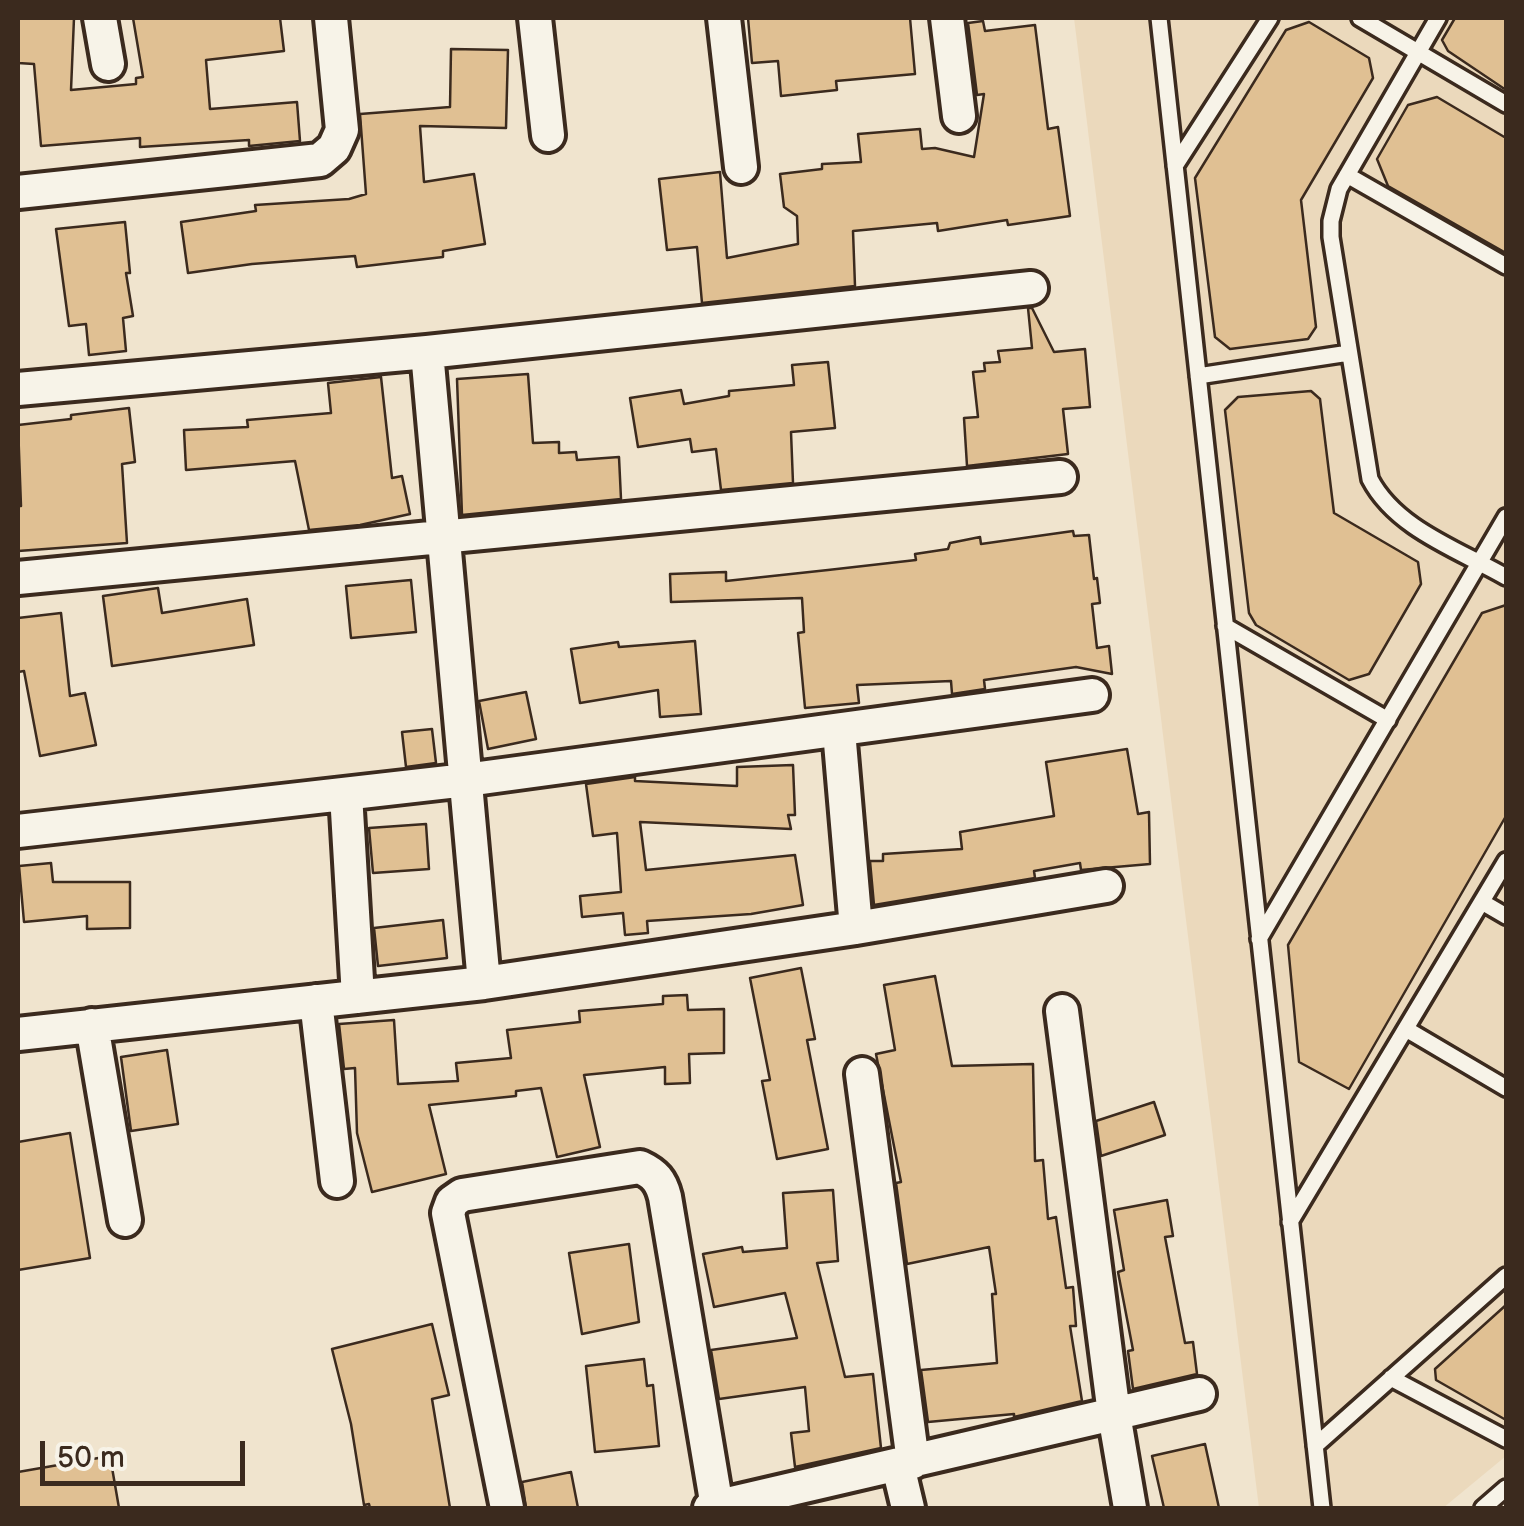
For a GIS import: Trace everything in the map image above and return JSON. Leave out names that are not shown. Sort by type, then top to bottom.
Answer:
[{"type":"street","points":[[100,18],[108,64]]},
{"type":"street","points":[[18,192],[320,160],[334,148],[342,130],[331,18]]},
{"type":"street","points":[[535,18],[548,135]]},
{"type":"street","points":[[724,18],[741,167]]},
{"type":"street","points":[[947,18],[960,116]]},
{"type":"street","points":[[18,389],[427,352],[1031,288]]},
{"type":"street","points":[[427,352],[484,983]]},
{"type":"street","points":[[18,578],[1060,477]]},
{"type":"street","points":[[18,831],[466,780],[1092,694]]},
{"type":"street","points":[[838,731],[856,928]]},
{"type":"street","points":[[346,794],[358,996]]},
{"type":"street","points":[[18,1034],[484,983],[1106,886]]},
{"type":"street","points":[[316,1001],[337,1181]]},
{"type":"street","points":[[1062,1011],[1114,1414],[1130,1508]]},
{"type":"street","points":[[92,1025],[125,1220]]},
{"type":"street","points":[[862,1074],[908,1508]]},
{"type":"street","points":[[507,1508],[448,1213],[452,1202],[462,1194],[640,1168],[653,1173],[662,1184],[713,1508],[1199,1394]]},
{"type":"lane","points":[[1159,18],[1322,1508]]},
{"type":"lane","points":[[1175,166],[1270,18]]},
{"type":"lane","points":[[1360,18],[1506,104]]},
{"type":"lane","points":[[1438,18],[1347,175],[1334,205],[1331,237],[1370,479],[1380,498],[1414,525],[1506,577]]},
{"type":"lane","points":[[1347,175],[1506,266]]},
{"type":"lane","points":[[1198,376],[1349,353]]},
{"type":"lane","points":[[1259,940],[1506,517]]},
{"type":"lane","points":[[1226,626],[1388,720]]},
{"type":"lane","points":[[1290,1222],[1506,860]]},
{"type":"lane","points":[[1482,902],[1506,916]]},
{"type":"lane","points":[[1406,1029],[1506,1088]]},
{"type":"lane","points":[[1314,1446],[1506,1276]]},
{"type":"lane","points":[[1392,1378],[1506,1438]]},
{"type":"lane","points":[[1483,1508],[1506,1488]]},
{"type":"shaded area","points":[[1074,18],[1506,18],[1506,1456],[1443,1508],[1259,1508]]},
{"type":"building","points":[[18,18],[74,18],[71,90],[136,84],[136,78],[143,77],[133,18],[280,18],[284,51],[206,60],[210,109],[297,102],[300,141],[249,146],[249,140],[140,147],[140,138],[41,146],[34,64],[18,63]]},
{"type":"building","points":[[748,18],[910,18],[915,74],[836,81],[837,90],[781,96],[778,61],[752,63]]},
{"type":"building","points":[[1455,18],[1506,18],[1506,90],[1448,51],[1442,40]]},
{"type":"building","points":[[983,21],[985,31],[1035,25],[1048,129],[1058,127],[1070,216],[1008,225],[1007,220],[938,231],[937,223],[853,231],[855,286],[702,303],[697,247],[667,250],[659,179],[720,172],[727,258],[798,244],[797,216],[784,207],[780,174],[822,169],[822,164],[861,162],[858,134],[920,129],[922,149],[974,157],[984,94],[977,95],[968,23]]},
{"type":"building","points":[[1309,22],[1369,58],[1373,78],[1301,200],[1316,327],[1308,339],[1230,349],[1215,337],[1195,178],[1286,30]]},
{"type":"building","points":[[451,49],[508,50],[506,128],[420,126],[424,182],[474,174],[485,244],[443,251],[443,257],[357,267],[355,256],[188,273],[181,222],[256,211],[255,205],[349,199],[366,194],[360,114],[450,107]]},
{"type":"building","points":[[1437,97],[1506,138],[1506,253],[1388,186],[1377,159],[1408,105]]},
{"type":"building","points":[[125,222],[130,273],[126,273],[133,316],[123,318],[126,351],[89,355],[86,324],[69,326],[56,229]]},
{"type":"building","points":[[1028,308],[1032,308],[1054,352],[1085,349],[1090,407],[1063,409],[1068,454],[967,466],[964,418],[978,417],[973,372],[985,371],[984,363],[1000,362],[998,351],[1032,348]]},
{"type":"building","points":[[828,362],[835,428],[791,432],[793,483],[721,490],[716,449],[692,452],[690,439],[638,447],[630,398],[681,390],[684,404],[729,396],[729,391],[794,385],[792,365]]},
{"type":"building","points":[[528,374],[533,443],[559,442],[559,453],[576,452],[577,460],[619,457],[621,499],[462,515],[457,379]]},
{"type":"building","points":[[381,377],[392,478],[402,476],[410,514],[360,525],[309,530],[295,461],[186,470],[184,430],[248,427],[247,420],[331,413],[328,383]]},
{"type":"building","points":[[1311,391],[1320,399],[1334,513],[1418,562],[1421,584],[1369,674],[1349,680],[1256,625],[1249,613],[1225,410],[1238,397]]},
{"type":"building","points":[[129,408],[135,462],[122,464],[127,543],[18,551],[18,425]]},
{"type":"building","points":[[1073,531],[1074,536],[1089,535],[1100,603],[1092,604],[1097,648],[1109,646],[1112,674],[1076,667],[984,680],[985,689],[952,694],[951,681],[857,685],[859,703],[805,708],[798,633],[804,632],[802,598],[671,602],[670,574],[726,572],[726,581],[916,560],[915,554],[948,549],[950,543],[980,537],[981,544]]},
{"type":"building","points":[[411,580],[416,632],[351,638],[346,586]]},
{"type":"building","points":[[158,588],[162,613],[247,599],[254,645],[112,666],[103,596]]},
{"type":"building","points":[[1506,605],[1506,816],[1349,1089],[1299,1062],[1288,945],[1482,613]]},
{"type":"building","points":[[61,613],[70,696],[85,693],[96,745],[40,756],[24,671],[18,672],[18,618]]},
{"type":"building","points":[[695,641],[701,714],[660,717],[658,690],[580,703],[571,649],[618,642],[619,647]]},
{"type":"building","points":[[526,692],[536,739],[488,749],[479,701]]},
{"type":"building","points":[[432,729],[436,763],[406,767],[402,732]]},
{"type":"building","points":[[1127,749],[1138,814],[1149,812],[1150,864],[1081,870],[1080,863],[1034,871],[1035,878],[874,905],[870,861],[883,861],[883,854],[962,849],[960,832],[1054,816],[1046,762]]},
{"type":"building","points":[[793,765],[795,815],[788,815],[791,829],[640,822],[646,870],[795,855],[803,905],[751,914],[647,921],[648,933],[625,935],[623,913],[582,917],[580,896],[621,892],[617,833],[593,836],[586,784],[635,777],[635,781],[737,786],[737,767]]},
{"type":"building","points":[[426,824],[429,869],[373,873],[369,828]]},
{"type":"building","points":[[51,863],[53,882],[130,882],[130,928],[87,929],[87,916],[24,922],[19,866]]},
{"type":"building","points":[[443,920],[447,958],[378,966],[374,928]]},
{"type":"building","points":[[801,968],[815,1039],[807,1040],[828,1149],[777,1159],[762,1081],[770,1080],[750,978]]},
{"type":"building","points":[[935,976],[952,1066],[1033,1064],[1035,1161],[1043,1160],[1048,1219],[1056,1217],[1066,1288],[1073,1287],[1076,1326],[1070,1326],[1082,1401],[1014,1417],[928,1422],[921,1370],[997,1363],[992,1294],[996,1294],[989,1247],[907,1264],[896,1183],[901,1182],[876,1054],[895,1050],[884,985]]},
{"type":"building","points":[[687,995],[688,1010],[724,1009],[724,1053],[689,1054],[690,1083],[665,1084],[665,1067],[584,1075],[600,1147],[557,1157],[541,1088],[516,1091],[516,1096],[429,1105],[446,1174],[372,1192],[357,1133],[355,1068],[344,1069],[339,1024],[394,1020],[398,1084],[458,1081],[456,1063],[511,1058],[507,1030],[580,1022],[579,1011],[663,1004],[663,996]]},
{"type":"building","points":[[167,1050],[178,1124],[131,1131],[121,1057]]},
{"type":"building","points":[[1154,1102],[1165,1135],[1101,1156],[1096,1121]]},
{"type":"building","points":[[70,1133],[90,1258],[18,1270],[18,1142]]},
{"type":"building","points":[[833,1190],[838,1261],[817,1263],[845,1377],[873,1374],[881,1448],[795,1467],[791,1433],[809,1431],[805,1387],[719,1399],[711,1350],[797,1338],[785,1293],[714,1307],[703,1254],[742,1247],[743,1252],[787,1248],[783,1193]]},
{"type":"building","points":[[1167,1200],[1173,1236],[1165,1237],[1185,1343],[1193,1342],[1197,1374],[1133,1389],[1128,1351],[1133,1350],[1118,1272],[1124,1270],[1114,1210]]},
{"type":"building","points":[[629,1244],[639,1322],[582,1334],[569,1253]]},
{"type":"building","points":[[1506,1305],[1506,1420],[1436,1380],[1435,1369]]},
{"type":"building","points":[[432,1324],[449,1395],[432,1399],[450,1508],[370,1508],[369,1504],[364,1505],[351,1424],[332,1349]]},
{"type":"building","points":[[644,1359],[647,1386],[653,1385],[659,1446],[595,1452],[586,1366]]},
{"type":"building","points":[[1205,1444],[1219,1508],[1164,1508],[1152,1456]]},
{"type":"building","points":[[110,1456],[119,1508],[18,1508],[18,1472]]},
{"type":"building","points":[[571,1472],[578,1508],[526,1508],[522,1482]]}]
